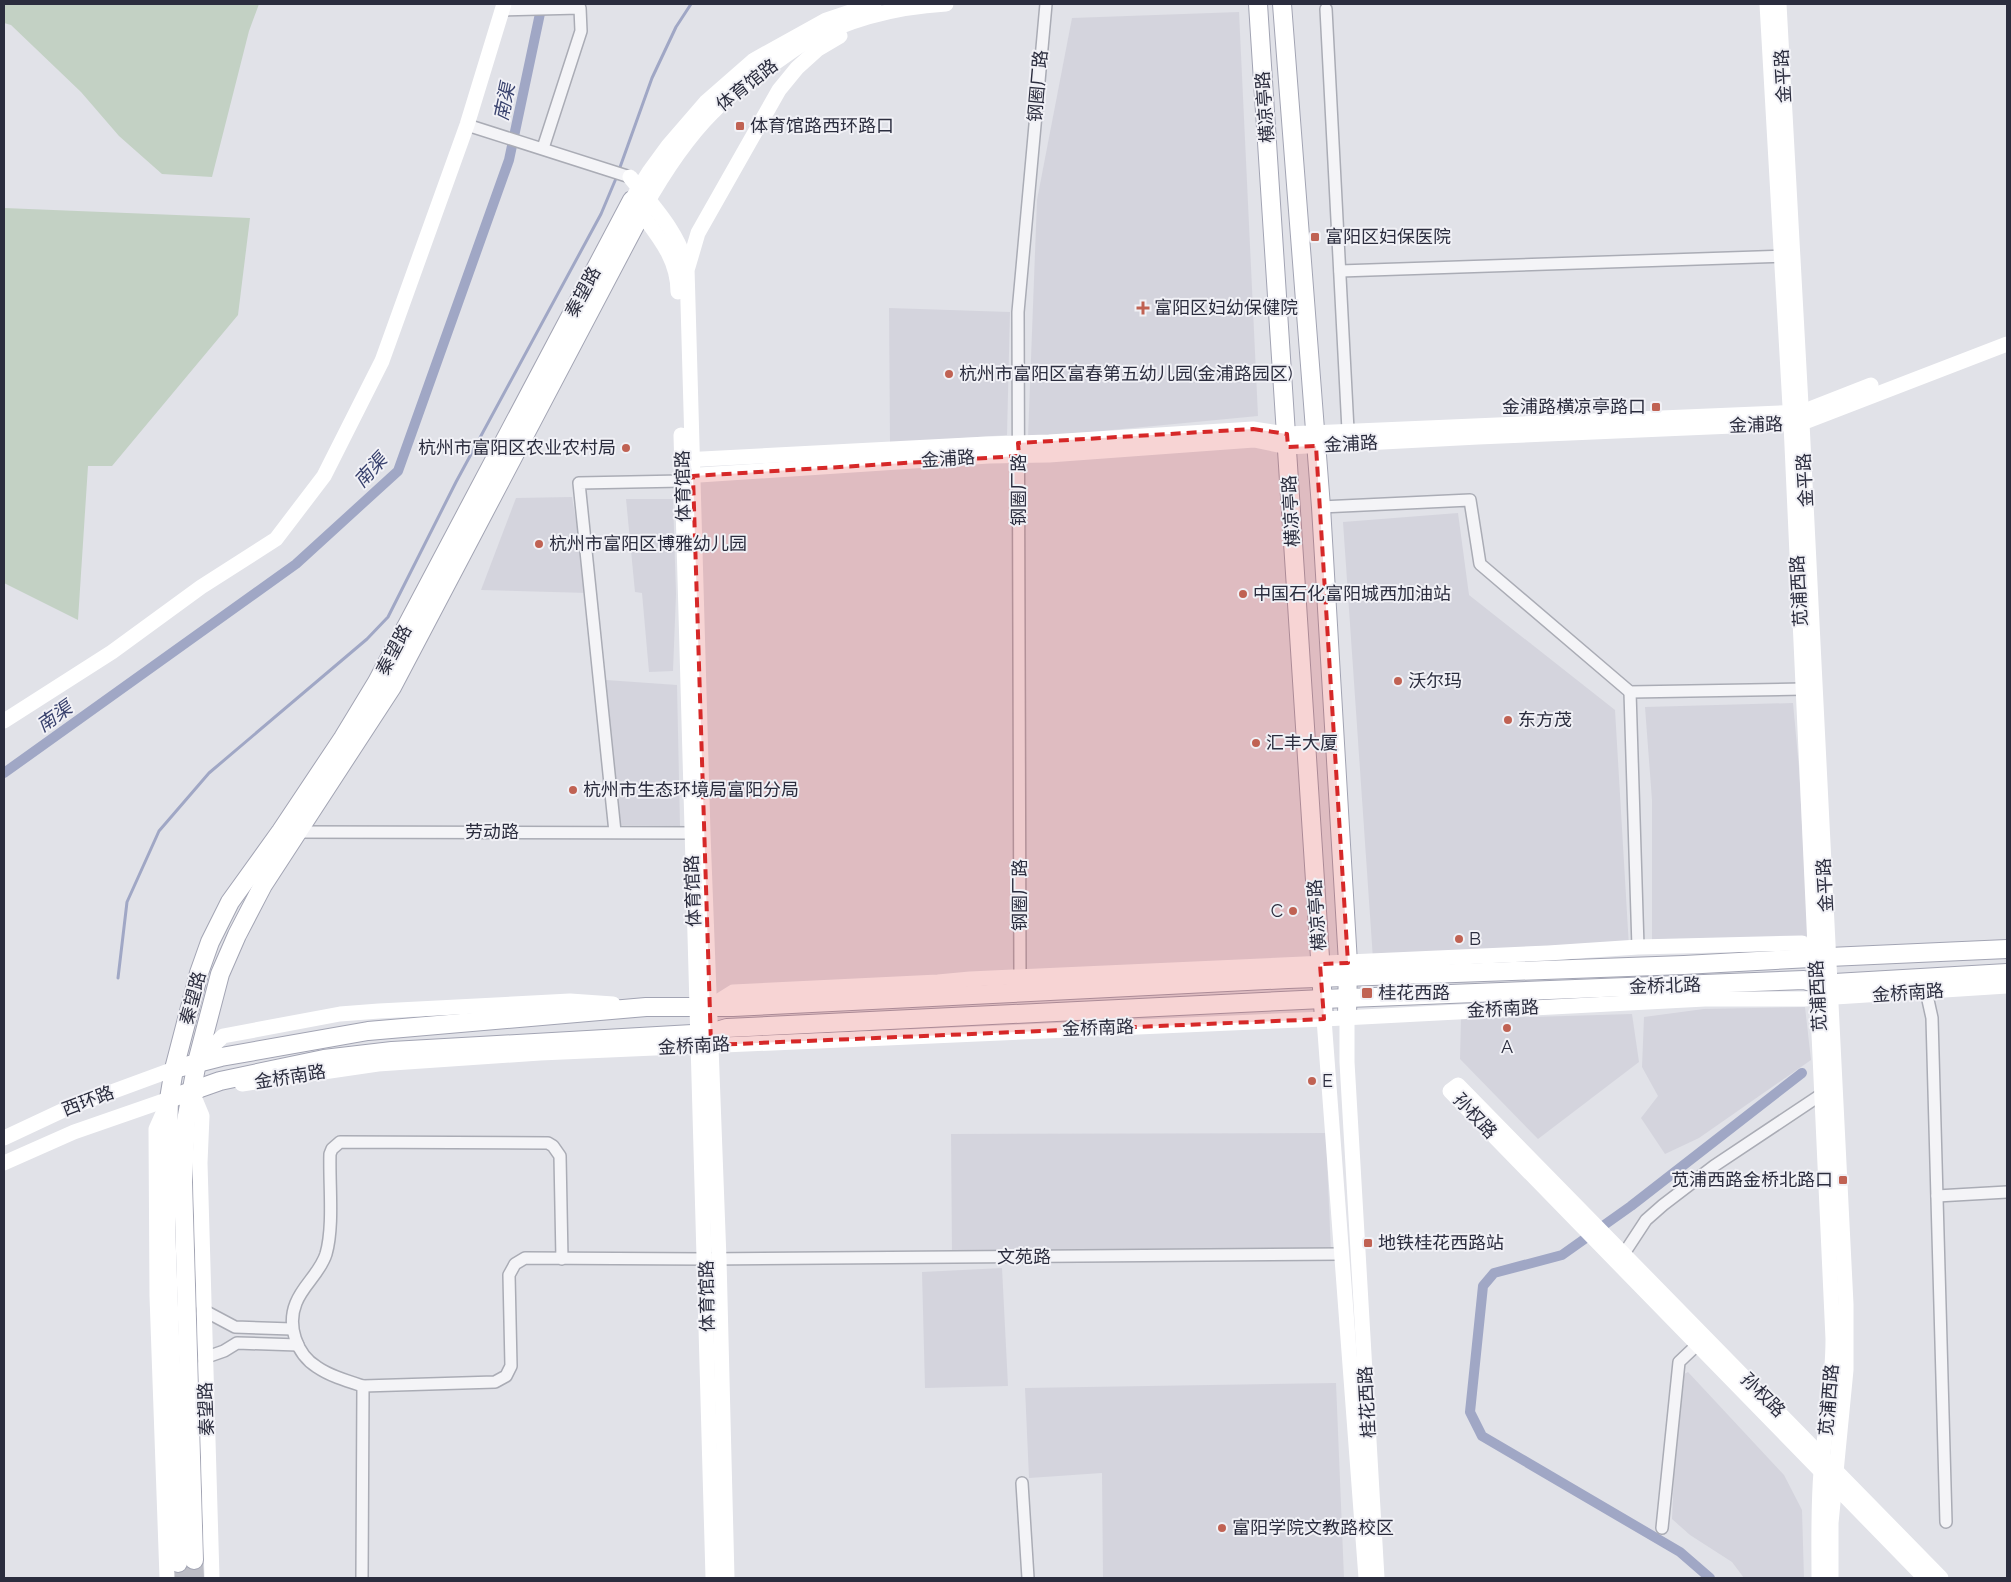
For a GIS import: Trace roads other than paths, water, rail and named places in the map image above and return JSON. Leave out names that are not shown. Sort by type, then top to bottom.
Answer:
[{"type":"main road","name":"体育馆路","points":[[683,272],[665,247],[636,193],[677,156],[711,113],[736,89],[801,45],[878,8],[946,4]]},
{"type":"main road","name":"横凉亭路","points":[[1258,4],[1324,1019]]},
{"type":"main road","name":"横凉亭路","points":[[1282,4],[1320,507],[1348,970],[1348,1008]]},
{"type":"main road","name":"金平路","points":[[1767,4],[1788,256]]},
{"type":"main road","name":"金平路","points":[[1779,4],[1788,256],[1822,957]]},
{"type":"main road","points":[[4,721],[112,652],[201,587],[276,539],[324,476],[382,361],[508,8]]},
{"type":"main road","name":"体育馆路","points":[[727,1578],[712,1259],[697,832],[686,478],[683,272],[698,233],[779,90],[797,68],[818,49],[878,8]]},
{"type":"main road","name":"秦望路","points":[[289,832],[230,902],[210,942],[199,973],[174,1069],[169,1099],[166,1223],[186,1562],[183,1182],[186,1121],[197,1062],[220,974],[237,935],[289,832],[377,682],[636,193]]},
{"type":"main road","name":"金浦路","points":[[1315,439],[1348,430],[1796,418],[2007,333]]},
{"type":"main road","name":"金浦路","points":[[687,460],[1018,449],[1253,429],[1287,441],[1796,418],[2007,344]]},
{"type":"main road","name":"苋浦西路","points":[[1796,418],[1803,689],[1847,1340],[1844,1395],[1819,1520],[1820,1578]]},
{"type":"main road","name":"金浦路","points":[[686,478],[989,456],[1018,449]]},
{"type":"main road","name":"金桥北路","points":[[1348,970],[1638,947],[1802,943],[1822,957]]},
{"type":"main road","name":"金桥北路","points":[[1321,971],[1684,965],[2007,949]]},
{"type":"main road","points":[[703,1007],[733,992],[1020,977],[1321,971]]},
{"type":"main road","name":"金桥南路","points":[[174,1069],[197,1062],[368,1031],[646,1007],[703,1007],[913,997],[1321,971]]},
{"type":"main road","name":"金桥北路","points":[[1323,999],[1348,1008],[1678,986],[1804,980],[1824,991],[2007,973]]},
{"type":"main road","points":[[913,997],[940,982]]},
{"type":"main road","points":[[1678,986],[1705,999]]},
{"type":"main road","name":"金桥南路","points":[[169,1099],[220,1081],[324,1059],[392,1051],[704,1039],[996,1032],[1324,1019],[1348,1008],[1705,999],[1824,991],[1926,991],[2007,986]]},
{"type":"main road","name":"苋浦西路","points":[[1824,991],[1822,1094],[1833,1339],[1828,1471],[1831,1523],[1831,1578]]},
{"type":"main road","name":"金桥南路","points":[[704,1039],[726,1028],[1323,999]]},
{"type":"main road","name":"桂花西路","points":[[1348,1008],[1347,1062],[1377,1578]]},
{"type":"main road","points":[[970,1017],[996,1032]]},
{"type":"main road","name":"桂花西路","points":[[1324,1019],[1366,1578]]},
{"type":"main road","name":"西环路","points":[[4,1138],[68,1108],[174,1069]]},
{"type":"main road","name":"孙权路","points":[[1586,1224],[1458,1085],[1450,1091],[1586,1224],[1615,1251],[1828,1471],[1925,1578]]},
{"type":"main road","name":"秦望路","points":[[192,1092],[202,1116],[200,1163],[204,1358],[212,1578]]},
{"type":"main road","name":"秦望路","points":[[167,1578],[157,1296],[156,1129],[169,1099]]},
{"type":"main road","name":"西环路","points":[[4,1163],[74,1132],[169,1099]]},
{"type":"main road","name":"孙权路","points":[[1615,1251],[1698,1344],[1941,1578]]},
{"type":"main road","name":"体育馆路","points":[[712,1259],[714,1578]]},
{"type":"street","name":"钢圈厂路","points":[[1020,977],[1018,312],[1046,4]]},
{"type":"street","points":[[508,8],[580,8],[581,31],[538,147]]},
{"type":"street","points":[[1326,9],[1348,430]]},
{"type":"street","points":[[467,125],[603,168],[636,193]]},
{"type":"street","points":[[1340,271],[1788,256]]},
{"type":"street","points":[[615,832],[579,482],[686,478]]},
{"type":"street","points":[[1320,507],[1470,500],[1480,564],[1630,692],[1803,689]]},
{"type":"street","points":[[1630,692],[1638,947]]},
{"type":"street","name":"劳动路","points":[[289,832],[697,832]]},
{"type":"street","points":[[1926,991],[1932,1018],[1946,1522]]},
{"type":"street","points":[[1615,1251],[1646,1220],[1714,1166],[1822,1094]]},
{"type":"street","points":[[362,1578],[363,1386],[316,1367],[303,1354],[292,1329],[296,1303],[318,1272],[326,1254],[329,1234],[330,1154],[335,1145],[340,1142],[548,1143],[553,1146],[560,1156],[562,1259]]},
{"type":"street","points":[[1937,1196],[2007,1192]]},
{"type":"street","name":"文苑路","points":[[363,1386],[495,1382],[501,1380],[506,1376],[511,1366],[511,1269],[520,1260],[526,1258],[712,1259],[1342,1254]]},
{"type":"street","points":[[203,1310],[235,1327],[292,1329]]},
{"type":"street","points":[[204,1358],[237,1344],[298,1345]]},
{"type":"street","points":[[1662,1528],[1680,1362],[1698,1344]]},
{"type":"street","points":[[1022,1483],[1028,1578]]},
{"type":"waterway","name":"南渠","points":[[4,773],[296,564],[398,471],[509,160],[542,4]]},
{"type":"waterway","points":[[619,170],[652,78],[676,27],[691,4]]},
{"type":"waterway","points":[[118,978],[127,902],[159,831],[209,773],[367,639],[388,617],[456,482],[601,214],[617,176]]},
{"type":"waterway","points":[[1710,1578],[1680,1552],[1482,1436],[1470,1412],[1483,1286],[1494,1273],[1562,1255],[1631,1206],[1802,1073]]},
{"type":"tunnel","points":[[194,1560],[195,1578]]},
{"type":"tunnel","points":[[178,1563],[179,1578]]},
{"type":"place","name":"体育馆路西环路口","points":[[740,126]]},
{"type":"place","name":"富阳区妇保医院","points":[[1315,237]]},
{"type":"place","name":"富阳区妇幼保健院","points":[[1143,308]]},
{"type":"place","name":"杭州市富阳区富春第五幼儿园(金浦路园区)","points":[[949,374]]},
{"type":"place","name":"金浦路横凉亭路口","points":[[1656,407]]},
{"type":"place","name":"杭州市富阳区农业农村局","points":[[626,448]]},
{"type":"place","name":"杭州市富阳区博雅幼儿园","points":[[539,544]]},
{"type":"place","name":"中国石化富阳城西加油站","points":[[1243,594]]},
{"type":"place","name":"沃尔玛","points":[[1398,681]]},
{"type":"place","name":"东方茂","points":[[1508,720]]},
{"type":"place","name":"汇丰大厦","points":[[1256,743]]},
{"type":"place","name":"杭州市生态环境局富阳分局","points":[[573,790]]},
{"type":"place","name":"C","points":[[1293,911]]},
{"type":"place","name":"B","points":[[1459,939]]},
{"type":"place","name":"桂花西路","points":[[1367,993]]},
{"type":"place","name":"A","points":[[1507,1028]]},
{"type":"place","name":"E","points":[[1312,1081]]},
{"type":"place","name":"苋浦西路金桥北路口","points":[[1843,1180]]},
{"type":"place","name":"地铁桂花西路站","points":[[1368,1243]]},
{"type":"place","name":"富阳学院文教路校区","points":[[1222,1528]]}]
